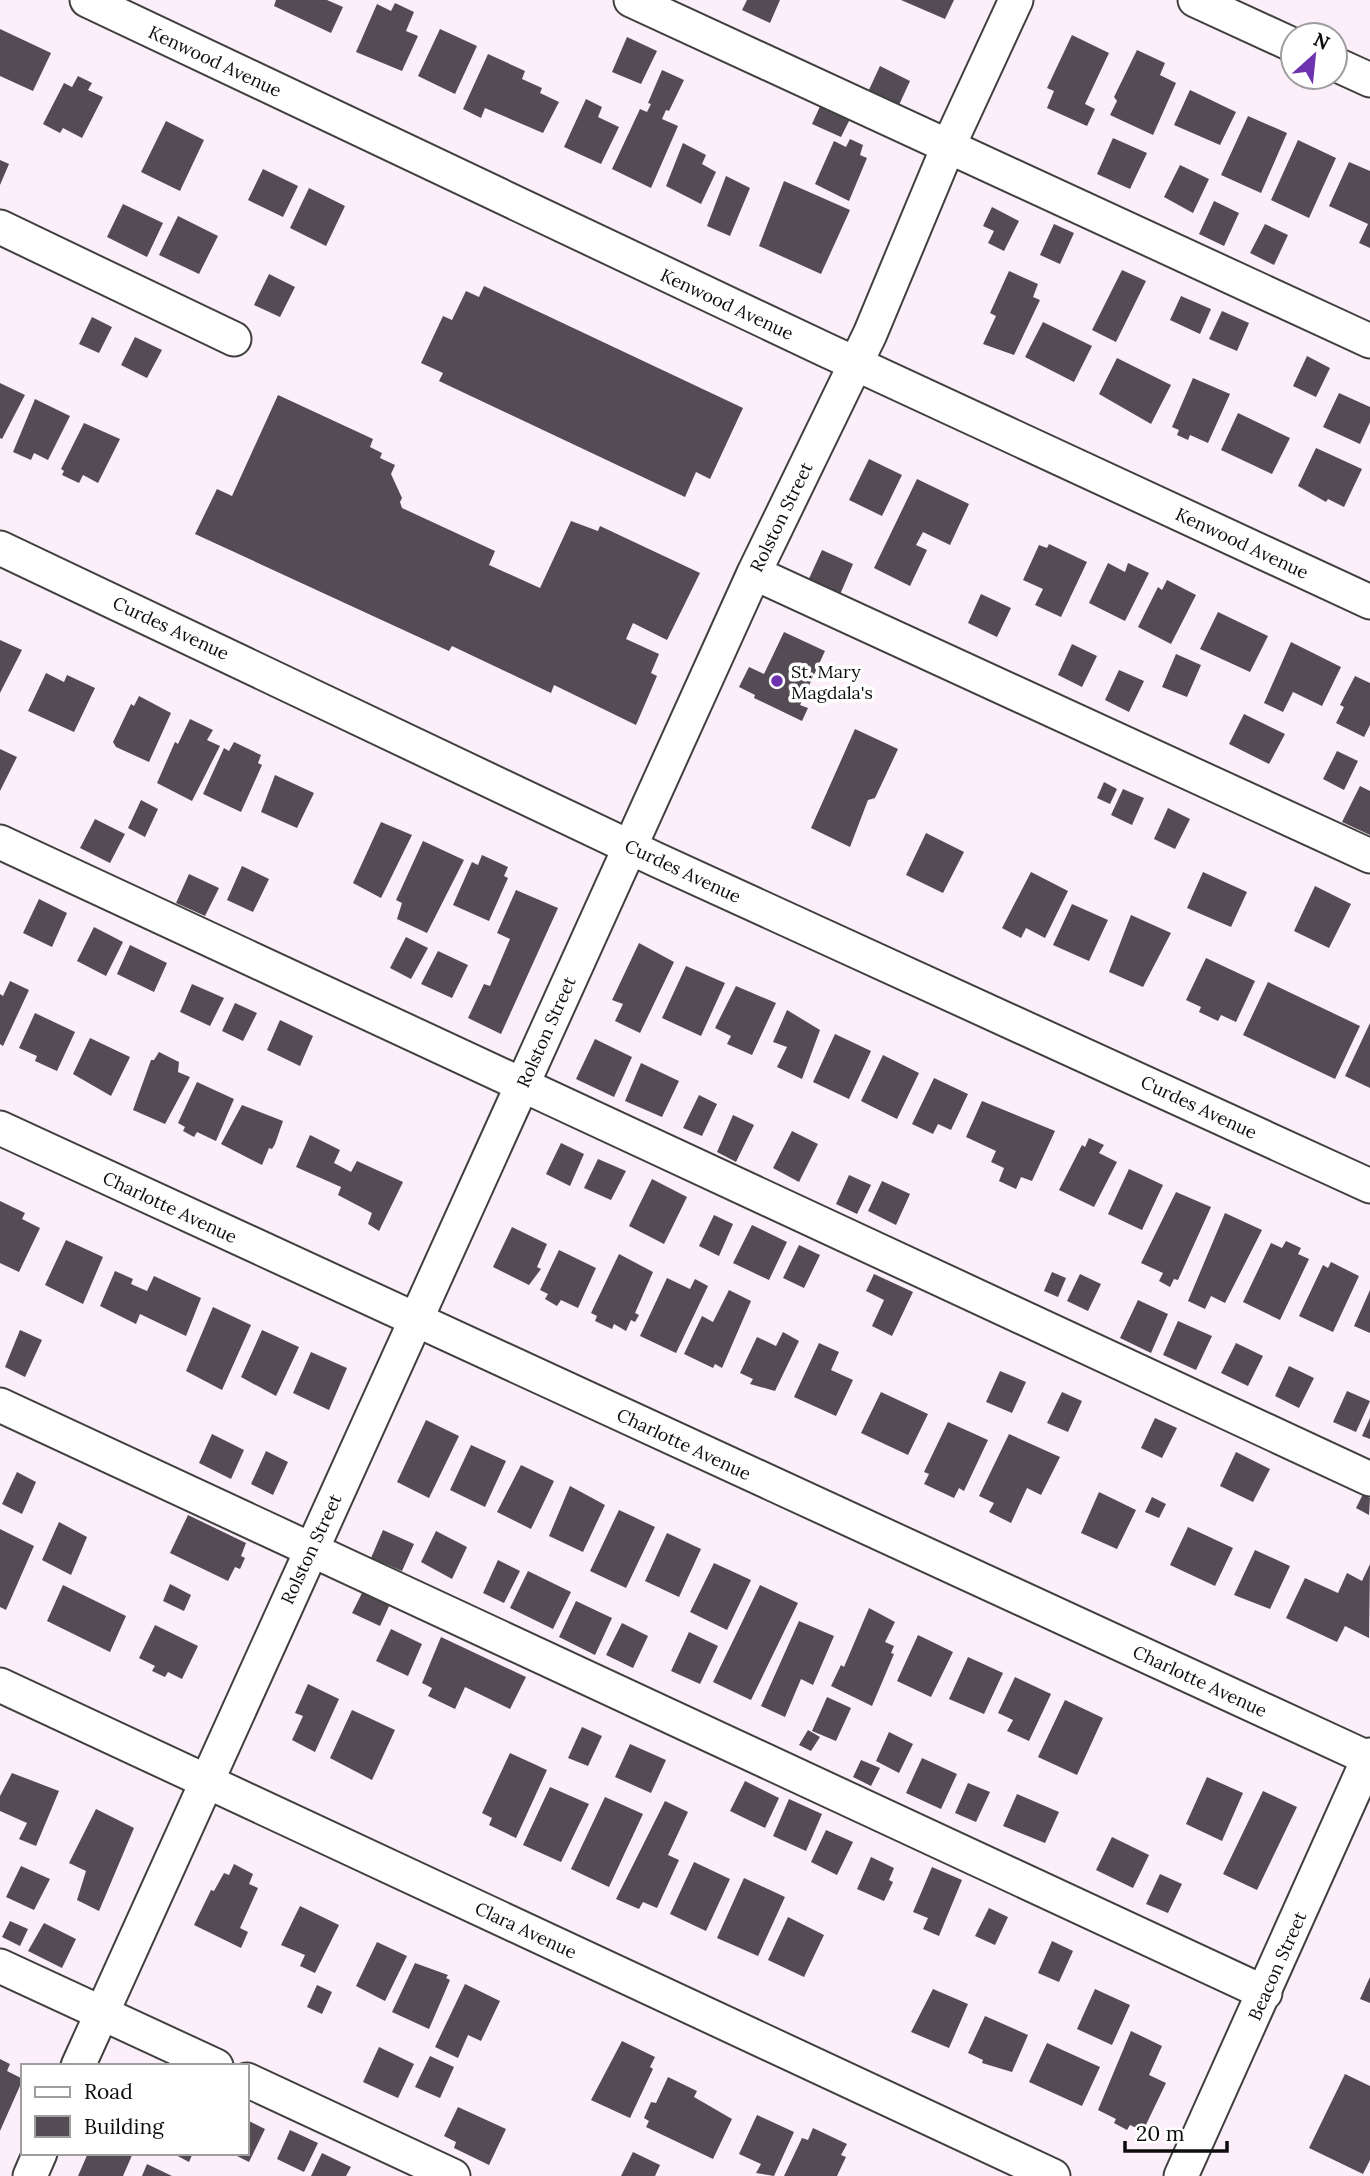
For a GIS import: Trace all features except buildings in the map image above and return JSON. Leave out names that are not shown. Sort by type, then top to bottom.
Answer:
[{"type":"street","name":"Kenwood Avenue","points":[[87,0],[855,364],[1370,602]]},
{"type":"street","points":[[631,0],[1370,341]]},
{"type":"street","name":"Rolston Street","points":[[79,2064],[191,1811],[208,1781],[219,1750],[632,847],[754,573],[855,364],[948,147],[1016,0]]},
{"type":"street","points":[[1195,0],[1279,39]]},
{"type":"street","points":[[1349,70],[1370,80]]},
{"type":"street","points":[[0,228],[234,339]]},
{"type":"street","name":"Curdes Avenue","points":[[0,548],[632,847],[1370,1186]]},
{"type":"street","points":[[754,573],[1370,856]]},
{"type":"street","points":[[0,842],[1370,1479]]},
{"type":"street","name":"Charlotte Avenue","points":[[0,1128],[1370,1757]]},
{"type":"street","points":[[0,1405],[1265,1993]]},
{"type":"street","name":"Clara Avenue","points":[[0,1685],[1052,2176]]},
{"type":"street","name":"Beacon Street","points":[[1181,2176],[1370,1757]]},
{"type":"street","points":[[0,1966],[212,2064]]},
{"type":"street","points":[[248,2080],[453,2176]]},
{"type":"street","points":[[30,2176],[39,2155]]},
{"type":"place","name":"St. Mary Magdala's","points":[[777,681]]}]
